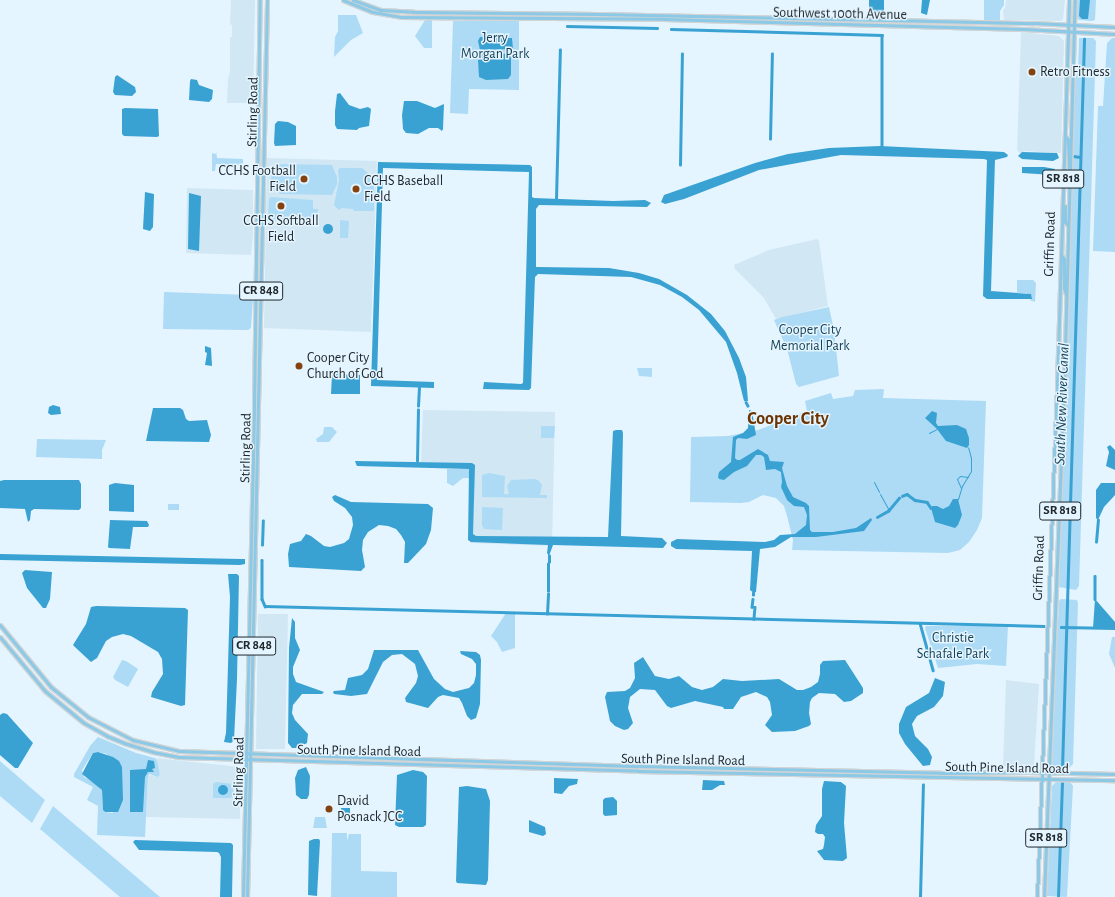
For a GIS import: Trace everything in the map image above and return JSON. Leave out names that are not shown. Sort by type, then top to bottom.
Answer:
[{"type":"main road","name":"Stirling Road","points":[[242,897],[257,221],[260,0]]},
{"type":"main road","name":"Stirling Road","points":[[248,897],[267,0]]},
{"type":"main road","name":"Southwest 100th Avenue","points":[[344,0],[373,12],[402,16],[664,19],[1068,31],[1115,34]]},
{"type":"main road","name":"Southwest 100th Avenue","points":[[353,0],[382,10],[405,12],[598,14],[1115,27]]},
{"type":"main road","name":"Griffin Road","points":[[1037,897],[1069,0]]},
{"type":"main road","name":"Griffin Road","points":[[1044,897],[1066,296],[1075,0]]},
{"type":"main road","points":[[1065,136],[1068,140],[1067,170],[1070,179]]},
{"type":"main road","points":[[258,155],[263,156]]},
{"type":"main road","points":[[1063,186],[1065,222],[1068,225]]},
{"type":"main road","points":[[257,221],[262,221]]},
{"type":"main road","points":[[1061,255],[1064,259],[1064,288],[1066,296]]},
{"type":"main road","points":[[251,512],[256,511]]},
{"type":"main road","name":"South Pine Island Road","points":[[0,625],[52,687],[77,709],[111,730],[133,740],[164,749],[192,752],[245,754],[857,771],[941,773],[1053,772],[1115,774]]},
{"type":"main road","name":"South Pine Island Road","points":[[0,637],[45,691],[72,714],[107,736],[128,745],[164,754],[245,760],[857,776],[1115,780]]},
{"type":"main road","points":[[248,660],[253,660]]},
{"type":"main road","points":[[857,771],[857,776]]},
{"type":"main road","points":[[244,836],[249,836]]},
{"type":"shaded area","points":[[231,0],[255,0],[253,103],[227,103],[228,78],[230,72],[230,37],[232,37],[232,25],[230,24]]},
{"type":"shaded area","points":[[1006,0],[1065,0],[1063,19],[1061,21],[1004,20],[1003,10],[1005,8]]},
{"type":"shaded area","points":[[1021,32],[1059,36],[1064,41],[1061,153],[1025,151],[1020,153],[1017,150]]},
{"type":"shaded area","points":[[267,158],[377,161],[371,332],[264,328]]},
{"type":"shaded area","points":[[187,188],[253,190],[253,236],[251,255],[186,253]]},
{"type":"shaded area","points":[[817,239],[819,241],[828,306],[776,319],[764,298],[735,269],[734,265],[769,250]]},
{"type":"shaded area","points":[[423,410],[555,412],[552,546],[470,543],[471,464],[421,462]]},
{"type":"shaded area","points":[[258,614],[288,614],[285,749],[256,749]]},
{"type":"shaded area","points":[[1006,680],[1039,684],[1034,767],[1003,766]]},
{"type":"shaded area","points":[[155,758],[240,767],[240,819],[146,817],[148,776],[152,775],[156,777],[160,775]]},
{"type":"green space","points":[[984,0],[1004,0],[1004,5],[1000,11],[1000,20],[984,20]]},
{"type":"green space","points":[[1078,0],[1096,0],[1095,20],[1079,20],[1077,18]]},
{"type":"green space","points":[[338,15],[356,15],[363,33],[351,40],[334,57],[335,37],[338,31]]},
{"type":"green space","points":[[425,20],[432,20],[432,48],[424,48],[415,36]]},
{"type":"green space","name":"Jerry Morgan Park","points":[[453,21],[519,21],[519,90],[469,89],[468,114],[450,113]]},
{"type":"green space","points":[[1079,38],[1093,38],[1096,41],[1079,586],[1076,590],[1059,587],[1075,80],[1078,71]]},
{"type":"green space","points":[[1112,38],[1115,38],[1115,252],[1093,251],[1098,106],[1103,106],[1107,43]]},
{"type":"green space","points":[[216,151],[217,158],[243,159],[243,165],[216,164],[215,171],[212,171],[212,153],[216,154]]},
{"type":"green space","points":[[276,164],[332,165],[337,177],[337,184],[332,195],[280,194],[273,188],[270,181]]},
{"type":"green space","name":"CCHS Baseball Field","points":[[340,168],[362,168],[369,174],[374,181],[374,211],[354,211],[353,209],[342,208],[339,210],[334,205],[339,180],[338,170]]},
{"type":"green space","points":[[271,197],[313,200],[313,209],[318,209],[317,220],[268,219],[269,199]]},
{"type":"green space","points":[[340,220],[349,221],[348,238],[340,238]]},
{"type":"green space","points":[[1017,280],[1033,280],[1036,283],[1035,302],[1029,300],[1031,300],[1027,293],[1017,293]]},
{"type":"green space","points":[[164,292],[250,295],[253,298],[251,328],[248,330],[163,329]]},
{"type":"green space","name":"Cooper City Memorial Park","points":[[829,307],[834,330],[839,376],[799,387],[796,384],[787,349],[774,320]]},
{"type":"green space","points":[[637,368],[652,368],[652,377],[639,376]]},
{"type":"green space","points":[[884,389],[883,398],[986,401],[982,518],[977,530],[969,542],[960,550],[948,553],[792,550],[793,540],[784,506],[776,498],[763,495],[749,502],[741,503],[690,502],[691,437],[728,436],[758,430],[807,411],[805,401],[831,393],[833,399],[853,396],[855,390]]},
{"type":"green space","points":[[541,426],[555,426],[554,438],[541,438]]},
{"type":"green space","points":[[324,427],[332,427],[337,432],[329,442],[317,442],[316,439],[323,434]]},
{"type":"green space","points":[[37,439],[106,440],[102,450],[102,459],[36,457]]},
{"type":"green space","points":[[447,469],[469,469],[469,478],[463,478],[453,486],[447,483]]},
{"type":"green space","points":[[489,473],[505,476],[504,494],[509,494],[507,486],[511,480],[535,479],[542,485],[540,495],[547,495],[547,498],[482,497],[482,475]]},
{"type":"green space","points":[[168,504],[179,504],[179,510],[168,510]]},
{"type":"green space","points":[[482,507],[503,508],[502,530],[484,529],[482,525]]},
{"type":"green space","points":[[1061,599],[1077,600],[1078,603],[1073,764],[1068,769],[1056,769],[1052,765],[1059,601]]},
{"type":"green space","points":[[506,613],[515,613],[515,648],[502,652],[497,642],[491,636]]},
{"type":"green space","name":"Christie Schafale Park","points":[[926,626],[1008,626],[1006,666],[977,664],[938,668],[925,628]]},
{"type":"green space","points":[[1112,637],[1115,637],[1115,668],[1109,654]]},
{"type":"green space","points":[[122,660],[138,669],[128,687],[115,680],[113,677]]},
{"type":"green space","points":[[98,737],[136,753],[155,758],[157,761],[160,775],[157,777],[150,774],[148,776],[145,837],[97,835],[98,806],[87,800],[93,787],[74,777],[74,774],[90,746]],"holes":[[[98,752],[107,754],[113,813],[105,812],[103,810],[102,790],[98,785],[84,777],[82,770],[93,753]]]},
{"type":"green space","points":[[0,761],[45,800],[32,823],[0,796]]},
{"type":"green space","points":[[216,782],[233,784],[233,795],[231,798],[213,798],[213,784]]},
{"type":"green space","points":[[1056,782],[1070,782],[1073,786],[1067,897],[1047,896],[1052,786]]},
{"type":"green space","points":[[53,806],[160,897],[120,897],[40,829]]},
{"type":"green space","points":[[315,817],[325,817],[327,828],[313,828]]},
{"type":"green space","points":[[332,833],[347,833],[347,841],[349,834],[361,834],[361,871],[397,872],[397,897],[331,897]]},
{"type":"water","points":[[869,0],[884,0],[884,12],[872,12],[869,10]]},
{"type":"water","points":[[922,0],[930,0],[927,15],[921,13]]},
{"type":"water","points":[[1080,0],[1090,0],[1088,19],[1082,19],[1079,16]]},
{"type":"water","points":[[480,37],[512,38],[513,49],[480,50],[478,41]]},
{"type":"water","points":[[482,53],[509,54],[511,58],[511,75],[508,79],[486,80],[479,77],[478,60]]},
{"type":"water","points":[[117,75],[135,87],[136,92],[132,96],[115,95],[113,92],[115,77]]},
{"type":"water","points":[[191,79],[197,80],[199,85],[213,90],[212,99],[209,102],[189,100]]},
{"type":"water","points":[[340,93],[349,105],[360,109],[368,107],[371,109],[369,126],[359,128],[357,130],[337,129],[335,125],[335,111],[337,94]]},
{"type":"water","points":[[404,101],[417,101],[435,108],[444,104],[442,131],[438,128],[429,128],[418,134],[406,133],[403,129],[402,115]]},
{"type":"water","points":[[122,109],[158,109],[159,136],[124,136],[122,134]]},
{"type":"water","points":[[278,121],[288,122],[296,126],[296,145],[275,146],[275,124]]},
{"type":"water","points":[[880,146],[1004,152],[1008,155],[1007,157],[995,160],[991,291],[1031,294],[1032,299],[987,299],[983,296],[987,160],[984,159],[841,155],[759,170],[684,199],[665,204],[661,202],[664,195],[755,163],[788,154],[829,148]]},
{"type":"water","points":[[1022,152],[1057,153],[1059,158],[1053,161],[1022,159],[1018,156]]},
{"type":"water","points":[[378,162],[530,165],[532,167],[532,197],[534,198],[613,201],[645,200],[651,203],[647,207],[539,205],[536,209],[536,267],[609,268],[639,273],[659,279],[687,295],[711,314],[725,331],[739,358],[746,377],[748,401],[744,401],[737,373],[726,342],[699,310],[682,297],[660,285],[631,277],[538,274],[535,277],[531,388],[529,390],[483,389],[484,382],[523,383],[529,172],[383,168],[377,380],[434,382],[434,388],[371,386]]},
{"type":"water","points":[[1022,167],[1044,167],[1055,169],[1053,175],[1022,173]]},
{"type":"water","points":[[145,192],[154,194],[153,227],[150,231],[143,229]]},
{"type":"water","points":[[189,193],[201,196],[199,251],[188,249]]},
{"type":"water","points":[[326,224],[330,224],[332,225],[332,233],[326,234],[323,231],[323,227]]},
{"type":"water","points":[[205,346],[211,348],[212,366],[205,365],[207,353],[205,352]]},
{"type":"water","points":[[332,374],[360,375],[360,394],[331,394]]},
{"type":"water","points":[[53,405],[60,407],[61,414],[51,415],[48,413],[49,407]]},
{"type":"water","points":[[153,408],[180,408],[183,410],[186,419],[189,421],[207,420],[211,435],[209,442],[146,441]]},
{"type":"water","points":[[749,410],[752,411],[756,435],[747,439],[738,438],[736,440],[735,458],[740,460],[758,449],[768,455],[770,461],[784,462],[782,468],[787,486],[793,497],[809,506],[810,530],[812,532],[833,532],[856,528],[871,518],[872,520],[864,531],[816,537],[791,537],[775,547],[760,549],[756,592],[754,593],[750,590],[752,551],[676,549],[671,546],[671,542],[677,539],[765,542],[774,540],[780,535],[795,534],[806,525],[807,515],[804,507],[794,506],[787,500],[781,487],[781,472],[775,469],[766,470],[764,457],[761,455],[756,455],[747,466],[734,472],[724,480],[719,479],[718,477],[719,472],[731,462],[733,437],[743,433],[748,428]]},
{"type":"water","points":[[932,411],[937,413],[936,423],[938,426],[957,425],[966,429],[969,438],[969,445],[967,448],[946,441],[937,429],[925,418]]},
{"type":"water","points":[[622,430],[623,433],[621,536],[662,538],[667,543],[663,548],[553,545],[549,556],[547,553],[548,545],[471,542],[468,540],[469,469],[357,466],[355,461],[472,463],[475,465],[473,534],[476,536],[608,537],[613,431]]},
{"type":"water","points":[[1110,445],[1115,450],[1115,470],[1106,466],[1109,452],[1107,447]]},
{"type":"water","points":[[79,480],[81,484],[81,508],[79,510],[34,509],[31,511],[30,520],[28,522],[25,509],[0,508],[0,481]]},
{"type":"water","points":[[115,483],[134,485],[134,512],[109,511],[109,485]]},
{"type":"water","points":[[1101,483],[1115,483],[1115,495],[1104,507],[1098,520],[1096,518],[1096,490]]},
{"type":"water","points":[[335,495],[351,502],[428,504],[433,508],[431,530],[426,544],[408,563],[404,563],[405,542],[401,535],[396,529],[379,525],[368,532],[363,540],[362,550],[365,567],[361,571],[289,567],[288,554],[290,544],[301,541],[306,534],[324,546],[330,547],[344,543],[349,539],[353,525],[352,517],[345,508],[334,501],[332,497]]},
{"type":"water","points":[[953,499],[958,499],[962,515],[958,525],[955,528],[935,522],[931,508],[932,506],[937,506],[943,509],[949,506]]},
{"type":"water","points":[[110,520],[147,521],[149,525],[148,527],[133,527],[130,549],[109,548]]},
{"type":"water","points":[[0,554],[245,559],[245,564],[0,560]]},
{"type":"water","points":[[25,570],[52,572],[50,599],[46,608],[43,608],[27,588],[22,573]]},
{"type":"water","points":[[228,574],[237,574],[239,576],[237,679],[234,740],[231,743],[224,742],[226,733],[230,597]]},
{"type":"water","points":[[1095,599],[1115,622],[1115,628],[1093,628]]},
{"type":"water","points":[[91,607],[185,608],[188,610],[185,705],[181,706],[151,697],[152,692],[163,674],[162,659],[158,652],[131,636],[123,634],[112,637],[106,641],[97,658],[91,662],[73,645],[86,624]]},
{"type":"water","points":[[292,618],[295,622],[295,638],[300,650],[293,667],[293,674],[296,682],[324,692],[322,694],[302,694],[293,705],[292,713],[295,720],[308,734],[307,743],[298,748],[292,748],[288,743],[289,648]]},
{"type":"water","points":[[374,650],[418,650],[434,679],[445,689],[453,692],[469,688],[474,683],[476,675],[476,664],[472,659],[461,654],[460,651],[476,652],[480,655],[481,660],[480,704],[476,718],[471,720],[467,716],[459,698],[443,695],[438,697],[428,708],[406,702],[405,698],[416,683],[418,676],[415,664],[402,654],[392,655],[383,662],[367,694],[351,696],[334,694],[334,691],[345,690],[348,678],[362,675],[368,669]]},
{"type":"water","points":[[643,657],[655,676],[669,679],[679,676],[692,687],[702,690],[713,687],[723,679],[742,681],[779,679],[797,690],[803,690],[818,682],[820,665],[823,661],[845,660],[863,688],[863,693],[851,701],[844,702],[835,694],[819,693],[812,698],[810,702],[809,713],[811,724],[809,726],[795,731],[772,732],[765,725],[772,715],[770,702],[767,697],[756,692],[741,697],[733,709],[724,709],[723,707],[695,701],[671,708],[667,706],[655,690],[640,689],[630,697],[628,708],[633,723],[628,729],[624,730],[615,726],[610,721],[605,697],[607,692],[625,691],[630,688],[635,678],[634,663]]},
{"type":"water","points":[[935,678],[945,682],[943,696],[934,707],[917,716],[912,724],[915,736],[928,749],[932,757],[930,765],[923,766],[905,744],[899,733],[899,724],[906,707],[929,693]]},
{"type":"water","points":[[3,713],[7,714],[33,743],[18,768],[15,768],[0,755],[0,715]]},
{"type":"water","points":[[98,752],[113,757],[119,761],[122,767],[123,800],[118,812],[105,812],[103,810],[102,790],[82,774],[93,753]]},
{"type":"water","points":[[148,760],[154,761],[155,768],[152,769],[154,772],[148,772],[145,777],[143,812],[130,812],[130,770],[146,769]]},
{"type":"water","points":[[306,767],[310,776],[309,795],[307,799],[301,799],[296,795],[295,778],[298,770]]},
{"type":"water","points":[[413,770],[423,772],[427,776],[426,825],[423,827],[399,827],[395,825],[397,775]]},
{"type":"water","points":[[554,778],[578,779],[577,784],[569,786],[562,794],[554,793]]},
{"type":"water","points":[[703,780],[724,781],[725,785],[720,785],[712,790],[702,790]]},
{"type":"water","points":[[824,781],[841,782],[846,786],[844,823],[847,858],[843,861],[824,860],[817,851],[823,849],[825,837],[823,834],[818,834],[815,832],[816,825],[822,816],[822,789]]},
{"type":"water","points":[[223,785],[228,790],[223,795],[218,790]]},
{"type":"water","points":[[467,786],[486,789],[490,801],[488,880],[486,885],[457,883],[456,881],[459,787]]},
{"type":"water","points":[[613,797],[617,801],[617,815],[605,816],[603,814],[603,800],[605,798]]},
{"type":"water","points":[[341,808],[350,808],[350,815],[341,816]]},
{"type":"water","points":[[529,820],[545,827],[546,834],[543,836],[529,832]]},
{"type":"water","points":[[319,839],[320,841],[317,896],[308,895],[309,841]]},
{"type":"water","points":[[135,840],[231,843],[233,845],[232,897],[220,897],[221,857],[219,853],[139,850],[133,842]]},
{"type":"waterway","points":[[567,26],[657,28]]},
{"type":"waterway","points":[[671,29],[882,35],[882,146]]},
{"type":"waterway","name":"South New River Canal","points":[[1062,769],[1084,39]]},
{"type":"waterway","points":[[556,199],[560,50]]},
{"type":"waterway","points":[[680,165],[682,54]]},
{"type":"waterway","points":[[770,139],[772,54]]},
{"type":"waterway","name":"South New River Canal","points":[[1073,156],[1080,157]]},
{"type":"waterway","name":"South New River Canal","points":[[1073,172],[1080,172]]},
{"type":"waterway","points":[[418,406],[419,387]]},
{"type":"waterway","points":[[746,402],[748,406]]},
{"type":"waterway","points":[[417,461],[418,410]]},
{"type":"waterway","points":[[929,433],[937,429]]},
{"type":"waterway","points":[[958,499],[962,486],[971,471],[971,458],[968,447]]},
{"type":"waterway","points":[[961,488],[957,479],[960,476],[968,477]]},
{"type":"waterway","points":[[874,482],[879,492]]},
{"type":"waterway","points":[[880,494],[889,510]]},
{"type":"waterway","points":[[902,496],[907,494],[915,500],[927,502],[931,508]]},
{"type":"waterway","points":[[877,517],[888,511],[899,498]]},
{"type":"waterway","points":[[1096,542],[1098,520]]},
{"type":"waterway","points":[[262,545],[263,521]]},
{"type":"waterway","points":[[549,556],[549,562]]},
{"type":"waterway","points":[[262,560],[262,599],[265,606],[1044,626]]},
{"type":"waterway","points":[[548,564],[548,591]]},
{"type":"waterway","points":[[1095,576],[1095,599]]},
{"type":"waterway","points":[[547,614],[548,594]]},
{"type":"waterway","points":[[753,599],[752,607],[755,607],[754,619]]},
{"type":"waterway","points":[[920,623],[933,670]]},
{"type":"waterway","points":[[1061,627],[1115,628]]},
{"type":"waterway","name":"South New River Canal","points":[[1058,897],[1062,782]]},
{"type":"waterway","points":[[920,897],[923,785]]},
{"type":"place","name":"Retro Fitness","points":[[1032,72]]},
{"type":"place","name":"CCHS Football Field","points":[[304,179]]},
{"type":"place","name":"CCHS Baseball Field","points":[[356,189]]},
{"type":"place","name":"CCHS Softball Field","points":[[281,206]]},
{"type":"place","name":"Cooper City Church of God","points":[[299,366]]},
{"type":"place","name":"David Posnack JCC","points":[[329,809]]},
{"type":"district","name":"Cooper City","points":[[788,419]]}]
